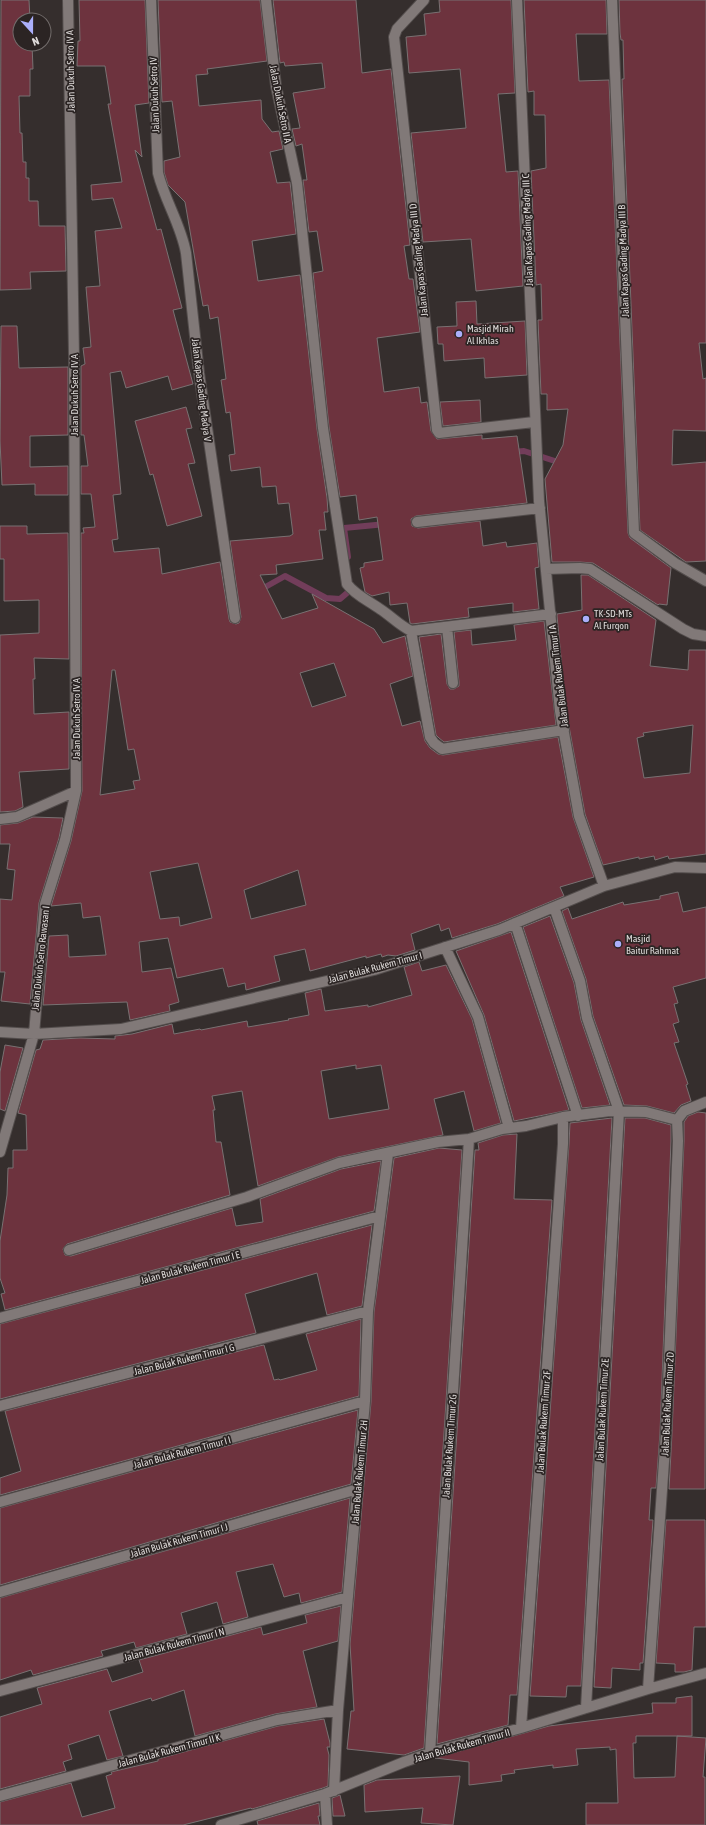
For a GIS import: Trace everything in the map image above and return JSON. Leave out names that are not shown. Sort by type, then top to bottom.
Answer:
[{"type":"street","name":"Jalan Dukuh Setro IV A","points":[[68,0],[74,357],[76,791]]},
{"type":"street","name":"Jalan Dukuh Setro IV","points":[[151,0],[156,158],[162,188]]},
{"type":"street","name":"Jalan Dukuh Setro II A","points":[[266,0],[276,86],[297,183],[323,428],[347,584],[353,591],[382,610],[401,626],[412,632]]},
{"type":"street","name":"Jalan Kapas Gading Madya III D","points":[[424,0],[397,29],[394,37],[437,430],[439,433],[534,422]]},
{"type":"street","name":"Jalan Kapas Gading Madya III C","points":[[517,0],[536,460]]},
{"type":"street","name":"Jalan Kapas Gading Madya III B","points":[[612,0],[634,533],[677,564],[706,580]]},
{"type":"street","name":"Jalan Kapas Gading Madya V","points":[[162,188],[182,237],[186,253],[199,373],[235,618]]},
{"type":"street","name":"Jalan Bulak Rukem Timur I A","points":[[536,460],[560,711],[579,816],[604,886]]},
{"type":"street","points":[[417,522],[540,508]]},
{"type":"street","points":[[546,569],[590,569],[683,629],[693,634],[706,636]]},
{"type":"street","points":[[551,614],[412,632],[425,716],[430,737],[438,747],[442,749],[564,730]]},
{"type":"street","points":[[447,627],[453,683]]},
{"type":"street","points":[[0,819],[17,817],[76,791]]},
{"type":"street","name":"Jalan Dukuh Setro Rawasan I","points":[[0,1152],[34,1034],[45,904],[65,840],[76,791]]},
{"type":"street","name":"Jalan Bulak Rukem Timur I","points":[[0,1032],[34,1034],[121,1029],[374,970],[499,930],[604,886],[675,867],[706,868]]},
{"type":"street","points":[[554,907],[580,981],[587,1018],[619,1111]]},
{"type":"street","points":[[515,923],[578,1116]]},
{"type":"street","points":[[445,947],[478,1017],[508,1128]]},
{"type":"street","points":[[69,1250],[247,1197],[339,1163],[388,1154],[438,1142],[469,1139],[508,1128],[563,1117],[610,1111],[646,1112],[677,1120],[684,1111],[706,1102]]},
{"type":"street","name":"Jalan Bulak Rukem Timur 2E","points":[[586,1708],[619,1111]]},
{"type":"street","name":"Jalan Bulak Rukem Timur 2F","points":[[521,1728],[563,1152],[563,1117]]},
{"type":"street","name":"Jalan Bulak Rukem Timur 2D","points":[[648,1688],[666,1425],[678,1141],[677,1120]]},
{"type":"street","name":"Jalan Bulak Rukem Timur 2G","points":[[430,1753],[469,1139]]},
{"type":"street","name":"Jalan Bulak Rukem Timur 2H","points":[[327,1825],[358,1488],[368,1311],[388,1154]]},
{"type":"street","name":"Jalan Bulak Rukem Timur I E","points":[[0,1318],[380,1216]]},
{"type":"street","name":"Jalan Bulak Rukem Timur I G","points":[[0,1406],[368,1311]]},
{"type":"street","name":"Jalan Bulak Rukem Timur I I","points":[[0,1502],[364,1401]]},
{"type":"street","name":"Jalan Bulak Rukem Timur I J","points":[[0,1592],[358,1488]]},
{"type":"street","name":"Jalan Bulak Rukem Timur I N","points":[[0,1690],[348,1597]]},
{"type":"street","name":"Jalan Bulak Rukem Timur II","points":[[221,1825],[329,1792],[430,1753],[521,1728],[648,1688],[706,1673]]},
{"type":"street","name":"Jalan Bulak Rukem Timur II K","points":[[0,1796],[277,1720],[338,1710]]},
{"type":"building","points":[[1,0],[29,0],[30,12],[12,12],[12,52],[32,52],[33,69],[30,69],[30,96],[19,96],[20,133],[22,133],[23,162],[26,162],[26,178],[29,178],[29,201],[38,201],[39,226],[65,226],[66,271],[30,272],[31,289],[0,290]]},
{"type":"building","points":[[79,0],[145,0],[149,103],[135,105],[142,157],[135,150],[157,230],[161,229],[182,308],[173,310],[193,384],[172,390],[168,376],[126,388],[121,371],[110,373],[121,494],[113,495],[118,539],[112,540],[114,552],[159,548],[162,574],[220,562],[229,619],[230,622],[236,624],[239,623],[241,617],[230,541],[290,536],[293,534],[289,503],[278,504],[276,486],[262,487],[260,467],[231,471],[229,455],[235,454],[230,412],[226,413],[221,380],[226,379],[218,317],[210,319],[208,305],[203,306],[185,202],[168,185],[164,172],[164,161],[180,157],[172,101],[162,102],[158,0],[260,0],[267,61],[207,69],[208,74],[196,75],[199,106],[261,100],[262,119],[272,132],[279,131],[283,149],[270,152],[277,183],[290,182],[296,234],[252,241],[258,281],[300,275],[328,512],[324,512],[326,530],[319,530],[323,559],[276,565],[277,574],[260,575],[282,619],[318,608],[312,594],[374,629],[383,643],[405,636],[413,676],[390,684],[402,726],[420,721],[425,741],[430,748],[438,754],[443,755],[558,737],[573,817],[594,877],[560,887],[564,896],[497,924],[452,938],[449,928],[441,931],[439,924],[411,934],[415,950],[396,956],[388,955],[382,957],[381,954],[366,958],[366,956],[310,971],[305,949],[274,956],[280,981],[246,990],[245,983],[228,987],[223,968],[177,978],[168,938],[139,942],[142,972],[171,968],[179,1002],[169,1005],[170,1011],[130,1020],[127,1002],[43,1005],[49,936],[68,935],[69,957],[106,955],[100,916],[83,918],[81,903],[51,906],[71,841],[82,791],[81,533],[84,533],[83,528],[95,527],[91,494],[81,494],[81,466],[88,466],[84,435],[81,435],[81,366],[85,364],[83,348],[91,347],[86,287],[100,286],[95,231],[122,228],[113,198],[92,200],[91,185],[122,182],[108,104],[111,104],[105,66],[77,66],[78,41],[80,41]],"holes":[[[334,663],[346,696],[312,707],[300,673]],[[112,670],[115,670],[128,750],[134,749],[140,780],[133,781],[135,789],[100,795]],[[198,863],[212,918],[180,926],[179,917],[160,919],[150,872]],[[298,870],[306,905],[251,919],[244,890]]]},
{"type":"building","points":[[273,0],[356,0],[362,73],[391,69],[410,245],[404,246],[409,279],[413,279],[420,332],[377,338],[384,392],[419,387],[421,403],[427,402],[431,431],[437,439],[482,435],[482,439],[517,436],[527,503],[416,516],[411,519],[412,526],[418,528],[480,521],[483,546],[506,542],[507,547],[537,543],[539,567],[535,568],[539,609],[513,612],[513,603],[468,608],[469,617],[412,624],[410,623],[407,603],[390,605],[389,592],[372,596],[365,592],[360,568],[364,567],[364,563],[383,560],[377,517],[359,520],[356,495],[340,497],[329,427],[313,273],[323,271],[317,231],[309,232],[303,180],[307,180],[302,144],[296,146],[292,129],[300,128],[293,93],[325,88],[322,63],[285,66],[284,62],[280,63]]},
{"type":"building","points":[[439,0],[511,0],[515,93],[498,94],[506,172],[518,171],[523,286],[476,291],[471,239],[423,242],[411,133],[466,128],[460,69],[409,73],[406,37],[426,35],[424,14],[440,12]]},
{"type":"building","points":[[524,0],[606,0],[607,34],[576,34],[579,81],[609,80],[628,533],[630,538],[671,568],[667,605],[658,605],[593,563],[552,562],[545,479],[563,445],[568,409],[547,410],[547,394],[541,394],[538,320],[542,320],[541,284],[536,285],[531,171],[546,168],[545,115],[534,115],[534,91],[528,92]]},
{"type":"building","points":[[619,0],[706,0],[706,343],[699,343],[703,379],[706,378],[706,431],[673,430],[672,465],[706,462],[706,561],[686,562],[640,530],[622,79],[624,79],[623,40],[621,40],[620,33]]},
{"type":"building","points":[[476,301],[477,324],[525,321],[527,375],[485,378],[484,358],[444,361],[443,344],[438,344],[437,327],[457,326],[456,302]]},
{"type":"building","points":[[1,326],[17,326],[19,368],[68,367],[68,435],[30,436],[30,467],[68,466],[68,495],[35,495],[35,484],[2,485],[0,441]]},
{"type":"building","points":[[480,400],[481,422],[443,426],[440,402]]},
{"type":"building","points":[[186,407],[192,428],[186,429],[195,463],[188,464],[202,516],[167,526],[153,474],[150,475],[135,421]]},
{"type":"building","points":[[0,526],[27,526],[27,534],[68,533],[69,659],[34,658],[35,679],[33,679],[34,714],[69,712],[69,769],[19,772],[23,807],[15,811],[0,812],[0,635],[39,633],[39,600],[4,601],[4,559],[0,559]]},
{"type":"building","points":[[581,575],[588,575],[656,620],[650,666],[688,670],[689,650],[706,650],[706,854],[669,859],[668,856],[655,860],[654,856],[639,859],[639,857],[603,865],[585,814],[566,710],[557,616],[557,614],[582,610]],"holes":[[[693,725],[690,773],[644,778],[637,738],[644,736],[643,733]]]},
{"type":"building","points":[[544,621],[556,725],[444,742],[439,738],[436,735],[419,637],[441,634],[447,684],[450,689],[454,689],[459,686],[459,682],[454,632],[471,630],[472,645],[516,640],[514,625]]},
{"type":"building","points":[[33,817],[63,818],[59,838],[39,903],[30,1004],[1,1001],[5,972],[0,972],[0,899],[12,900],[15,870],[7,869],[10,844],[0,844],[0,825],[18,823]]},
{"type":"building","points":[[678,892],[683,912],[706,907],[706,978],[673,987],[678,1003],[674,1004],[679,1022],[673,1024],[679,1042],[674,1043],[688,1084],[686,1085],[691,1101],[681,1105],[674,1113],[647,1106],[624,1105],[593,1016],[586,979],[562,911],[568,908],[572,919],[623,902],[624,905],[660,899],[660,896]]},
{"type":"building","points":[[550,916],[574,983],[581,1020],[610,1105],[582,1108],[523,927]]},
{"type":"building","points":[[511,932],[569,1110],[514,1121],[484,1015],[456,951]]},
{"type":"building","points":[[419,962],[422,971],[446,965],[472,1019],[501,1123],[474,1131],[464,1091],[434,1099],[443,1135],[338,1157],[258,1186],[242,1091],[212,1096],[215,1110],[213,1110],[216,1142],[221,1142],[230,1195],[67,1244],[63,1249],[65,1255],[71,1256],[232,1208],[236,1226],[263,1222],[260,1199],[341,1169],[381,1161],[374,1211],[5,1310],[1,1294],[5,1293],[0,1278],[0,1241],[7,1195],[8,1168],[13,1168],[13,1150],[27,1150],[26,1115],[18,1113],[36,1050],[40,1049],[43,1040],[80,1038],[115,1039],[115,1036],[132,1034],[172,1024],[174,1034],[247,1021],[248,1027],[289,1020],[288,1019],[309,1015],[305,993],[321,989],[325,1011],[368,1005],[368,1007],[412,995],[404,967]],"holes":[[[356,1065],[356,1069],[381,1065],[389,1109],[329,1119],[321,1071]]]},
{"type":"building","points":[[5,1045],[23,1048],[5,1111],[0,1109],[0,1072]]},
{"type":"building","points":[[698,1112],[706,1113],[705,1489],[669,1489],[684,1122],[688,1116]]},
{"type":"building","points":[[612,1118],[581,1686],[567,1686],[566,1697],[530,1696],[570,1123]]},
{"type":"building","points":[[625,1118],[645,1118],[671,1125],[671,1141],[660,1433],[656,1488],[651,1488],[649,1520],[653,1520],[643,1663],[640,1663],[640,1670],[612,1668],[611,1688],[594,1687]]},
{"type":"building","points":[[517,1134],[514,1199],[552,1200],[517,1695],[510,1695],[508,1725],[437,1744],[475,1150],[479,1150],[478,1143],[503,1135]]},
{"type":"building","points":[[439,1148],[462,1150],[424,1748],[404,1755],[347,1749],[351,1711],[354,1711],[350,1644],[371,1402],[374,1312],[394,1158]]},
{"type":"building","points":[[372,1225],[362,1306],[327,1315],[317,1273],[245,1294],[256,1333],[0,1399],[0,1324]]},
{"type":"building","points":[[361,1319],[359,1396],[0,1495],[0,1478],[21,1471],[5,1411],[264,1345],[274,1380],[280,1380],[317,1370],[306,1334]]},
{"type":"building","points":[[358,1410],[351,1484],[0,1585],[0,1508]]},
{"type":"building","points":[[350,1498],[342,1592],[301,1603],[299,1593],[284,1597],[273,1564],[236,1572],[248,1617],[223,1624],[217,1602],[181,1613],[187,1634],[136,1648],[134,1642],[101,1651],[103,1656],[33,1675],[31,1670],[0,1680],[0,1598]]},
{"type":"building","points":[[666,1520],[705,1520],[706,1627],[694,1627],[692,1670],[684,1672],[675,1672],[675,1664],[656,1663]]},
{"type":"building","points":[[341,1606],[338,1641],[303,1651],[317,1707],[275,1714],[195,1736],[184,1690],[152,1701],[151,1698],[109,1711],[123,1756],[107,1760],[99,1735],[68,1745],[72,1759],[63,1762],[66,1771],[0,1789],[0,1717],[42,1704],[37,1688],[107,1669],[112,1682],[143,1672],[139,1660],[261,1627],[263,1635],[307,1623],[305,1615]]},
{"type":"building","points":[[692,1696],[692,1736],[677,1736],[706,1738],[703,1777],[705,1777],[705,1825],[586,1825],[586,1803],[618,1803],[616,1749],[610,1750],[610,1747],[576,1749],[578,1765],[553,1768],[553,1765],[514,1770],[515,1773],[501,1775],[502,1781],[469,1785],[469,1762],[435,1758],[549,1726],[653,1713],[652,1703],[676,1703],[676,1698]],"holes":[[[636,1736],[677,1736],[675,1777],[634,1778],[633,1743],[636,1743]]]},
{"type":"building","points":[[324,1719],[330,1747],[327,1747],[329,1755],[328,1786],[323,1788],[252,1809],[251,1808],[183,1825],[0,1825],[0,1802],[71,1783],[82,1817],[115,1808],[106,1776],[112,1774],[111,1772],[158,1761],[158,1759],[278,1726]]},
{"type":"building","points":[[460,1776],[453,1825],[421,1823],[423,1808],[365,1812],[364,1785],[377,1780]]},
{"type":"building","points":[[340,1795],[345,1816],[333,1816],[332,1798]]},
{"type":"building","points":[[319,1803],[320,1816],[318,1816],[320,1825],[258,1825],[257,1821]]},
{"type":"waterway","points":[[513,452],[524,451],[561,463]]},
{"type":"waterway","points":[[348,557],[344,528],[386,524]]},
{"type":"waterway","points":[[624,533],[651,551]]},
{"type":"waterway","points":[[260,590],[285,576],[326,598],[340,599],[347,593]]},
{"type":"place","name":"Masjid Mirah Al Ikhlas","points":[[459,334]]},
{"type":"place","name":"TK-SD-MTs Al Furqon","points":[[586,619]]},
{"type":"place","name":"Masjid Baitur Rahmat","points":[[618,944]]}]
